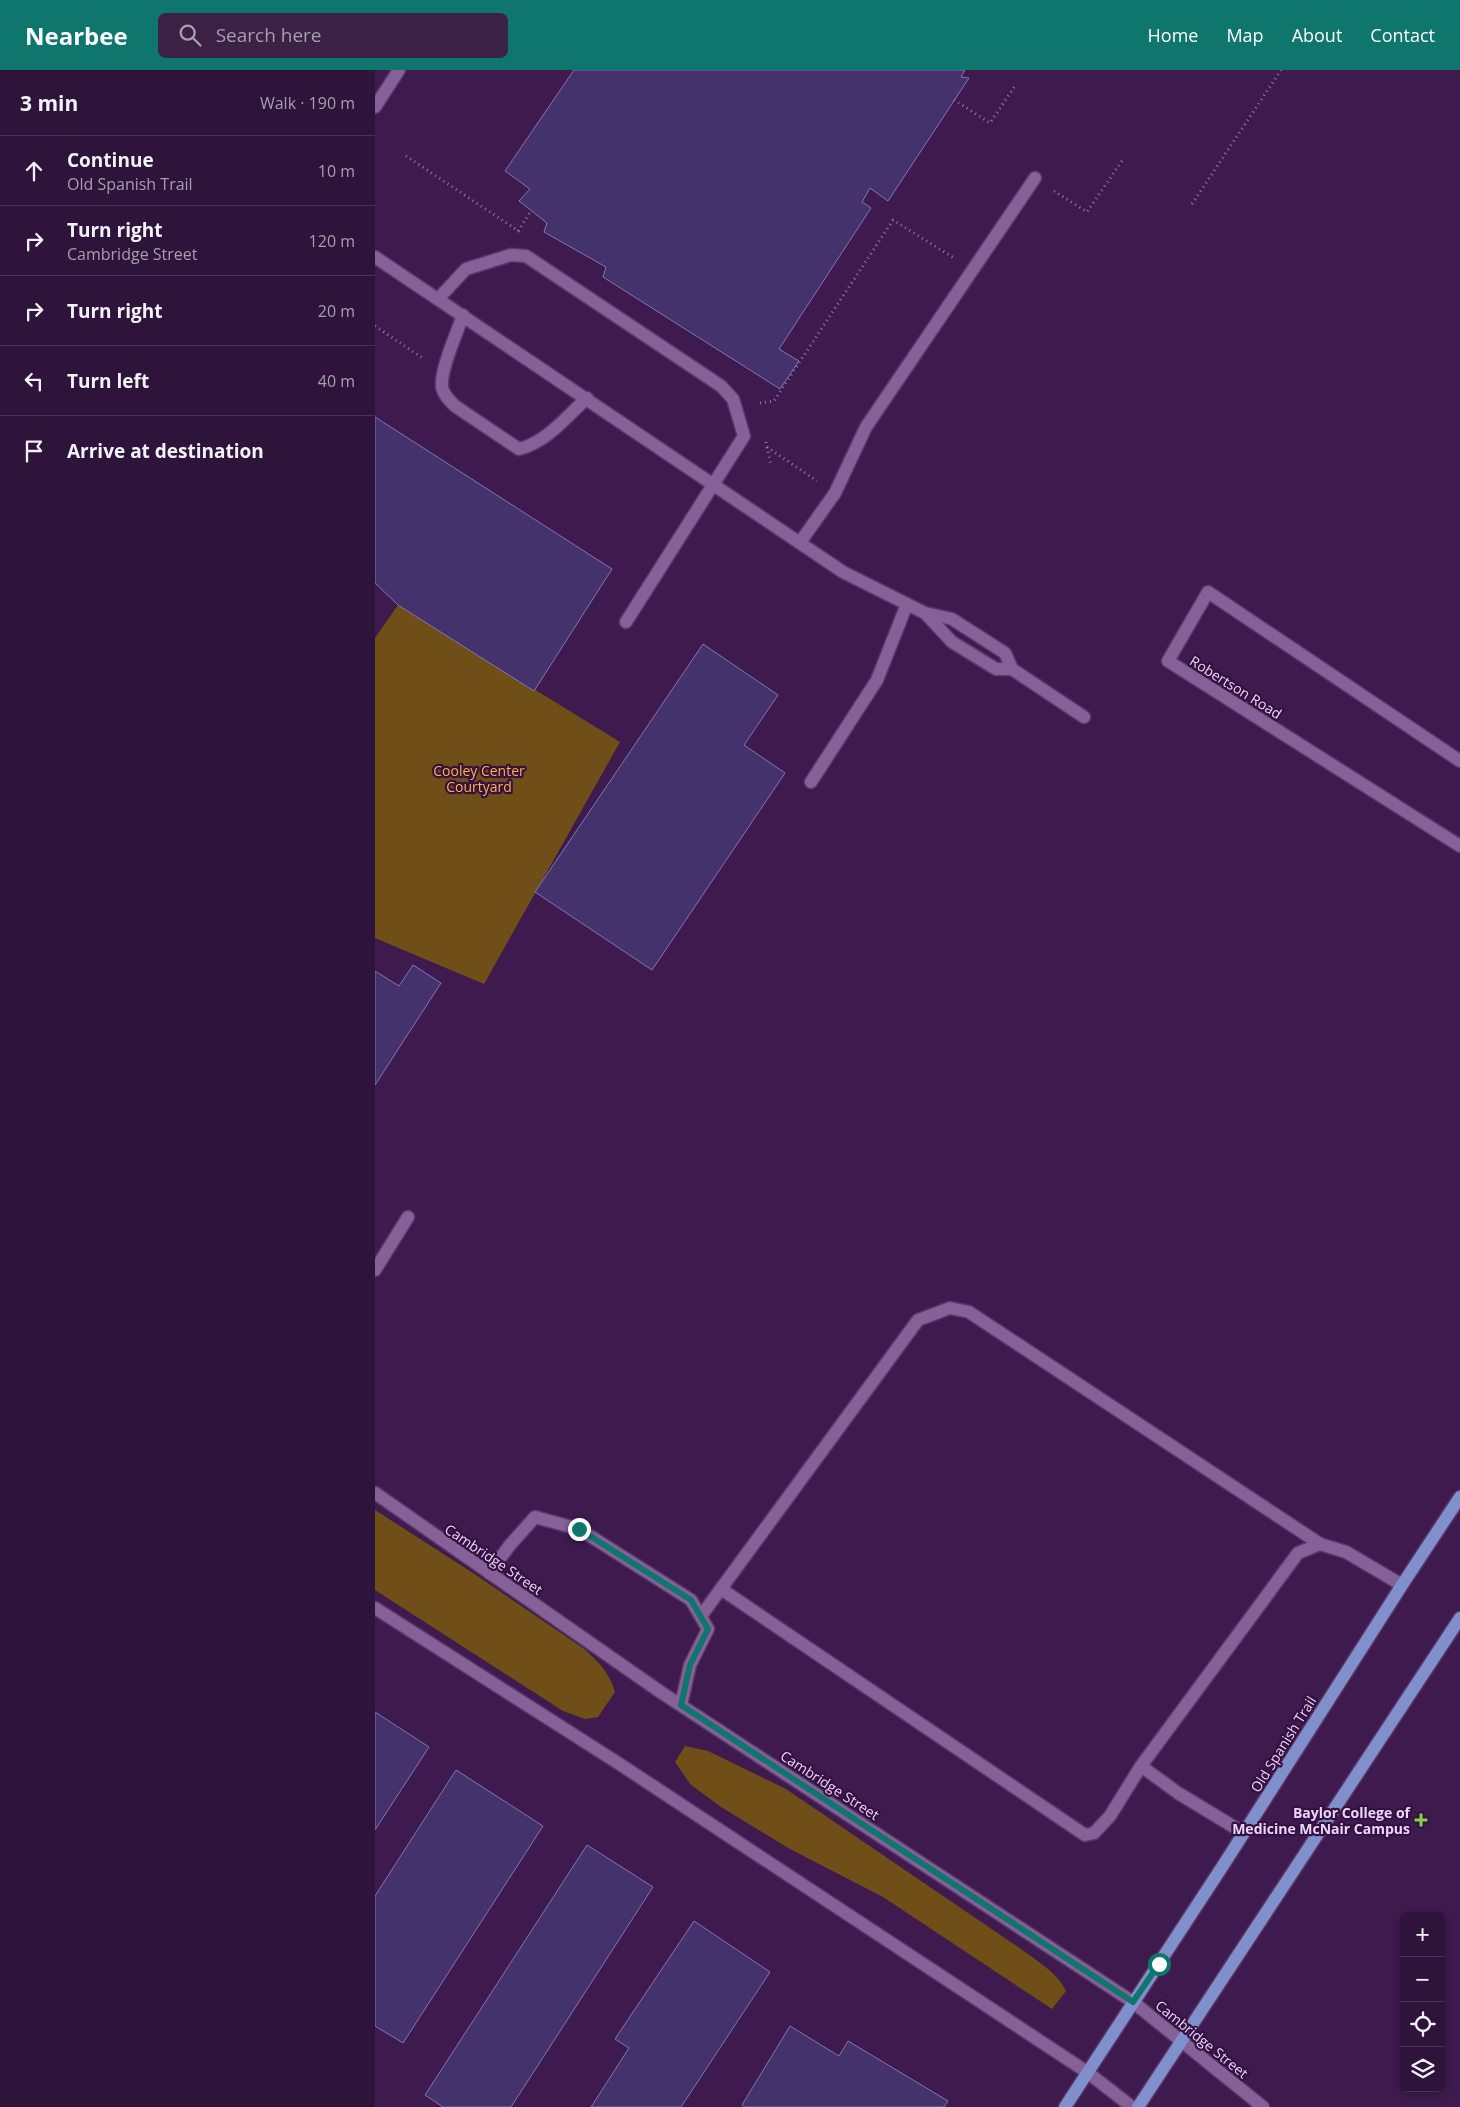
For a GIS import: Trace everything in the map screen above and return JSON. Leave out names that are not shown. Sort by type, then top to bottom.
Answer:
[{"type":"main road","name":"Old Spanish Trail","points":[[1065,2107],[1460,1497]]},
{"type":"main road","points":[[1138,2107],[1460,1618]]},
{"type":"street","points":[[375,107],[399,70]]},
{"type":"street","points":[[801,541],[835,493],[867,427],[1035,178]]},
{"type":"street","points":[[437,299],[466,269],[511,255],[525,256],[721,386],[733,399],[743,436],[626,622]]},
{"type":"street","points":[[375,257],[801,541],[843,572],[925,613],[952,619],[1005,653],[1012,669],[1084,717]]},
{"type":"street","points":[[463,316],[445,364],[442,387],[447,397],[455,406],[519,449],[531,446],[544,438],[587,398]]},
{"type":"street","name":"Robertson Road","points":[[1460,761],[1208,592],[1168,661],[1460,846]]},
{"type":"street","points":[[811,782],[877,680],[907,604]]},
{"type":"street","points":[[925,613],[952,642],[997,669],[1012,669]]},
{"type":"street","points":[[375,1270],[408,1218]]},
{"type":"street","points":[[701,1616],[919,1320],[950,1308],[969,1312],[1320,1544],[1346,1552],[1402,1585]]},
{"type":"street","name":"Cambridge Street","points":[[375,1493],[681,1705],[1133,2002],[1263,2107]]},
{"type":"street","points":[[489,1573],[535,1516],[579,1529],[691,1600],[708,1629],[690,1665],[681,1705]]},
{"type":"street","points":[[721,1589],[1085,1834],[1094,1833],[1110,1816],[1141,1766],[1298,1553],[1320,1544]]},
{"type":"street","points":[[375,1608],[618,1763],[1087,2072],[1132,2107]]},
{"type":"street","points":[[1141,1766],[1178,1793],[1244,1833]]},
{"type":"path","points":[[1193,204],[1281,70]]},
{"type":"path","points":[[954,100],[990,123],[1015,86]]},
{"type":"path","points":[[1035,178],[1087,212],[1123,158]]},
{"type":"path","points":[[518,231],[531,211]]},
{"type":"path","points":[[760,403],[774,401],[893,220],[972,269]]},
{"type":"path","points":[[375,326],[444,372]]},
{"type":"path","points":[[767,447],[835,493]]},
{"type":"green space","name":"Cooley Center Courtyard","points":[[398,605],[620,742],[484,984],[375,938],[375,638]]},
{"type":"green space","points":[[375,1510],[470,1571],[583,1648],[607,1673],[615,1692],[598,1717],[585,1719],[563,1711],[375,1590]]},
{"type":"green space","points":[[685,1746],[708,1751],[786,1789],[1034,1958],[1058,1979],[1066,1991],[1052,2009],[883,1897],[790,1849],[721,1807],[690,1784],[675,1762]]},
{"type":"building","points":[[574,70],[965,70],[961,77],[969,78],[888,201],[870,188],[862,202],[871,208],[779,349],[799,361],[780,389],[603,277],[606,267],[544,232],[547,223],[519,201],[530,189],[505,171]]},
{"type":"building","points":[[375,417],[612,569],[534,691],[398,605],[375,583]]},
{"type":"building","points":[[703,644],[778,695],[744,745],[785,773],[652,970],[535,892]]},
{"type":"building","points":[[413,965],[441,983],[375,1085],[375,971],[399,986]]},
{"type":"building","points":[[375,1712],[429,1747],[375,1830]]},
{"type":"building","points":[[456,1770],[543,1826],[403,2043],[375,2026],[375,1896]]},
{"type":"building","points":[[587,1845],[653,1887],[511,2107],[443,2107],[425,2095]]},
{"type":"building","points":[[694,1921],[770,1972],[681,2107],[591,2107],[629,2048],[615,2039]]},
{"type":"building","points":[[790,2026],[839,2056],[848,2041],[948,2101],[944,2107],[745,2107],[742,2105]]},
{"type":"place","name":"Baylor College of Medicine McNair Campus","points":[[1421,1820]]},
{"type":"route","points":[[579,1529],[691,1600],[708,1629],[690,1665],[681,1705],[1133,2002],[1159,1964]]}]
